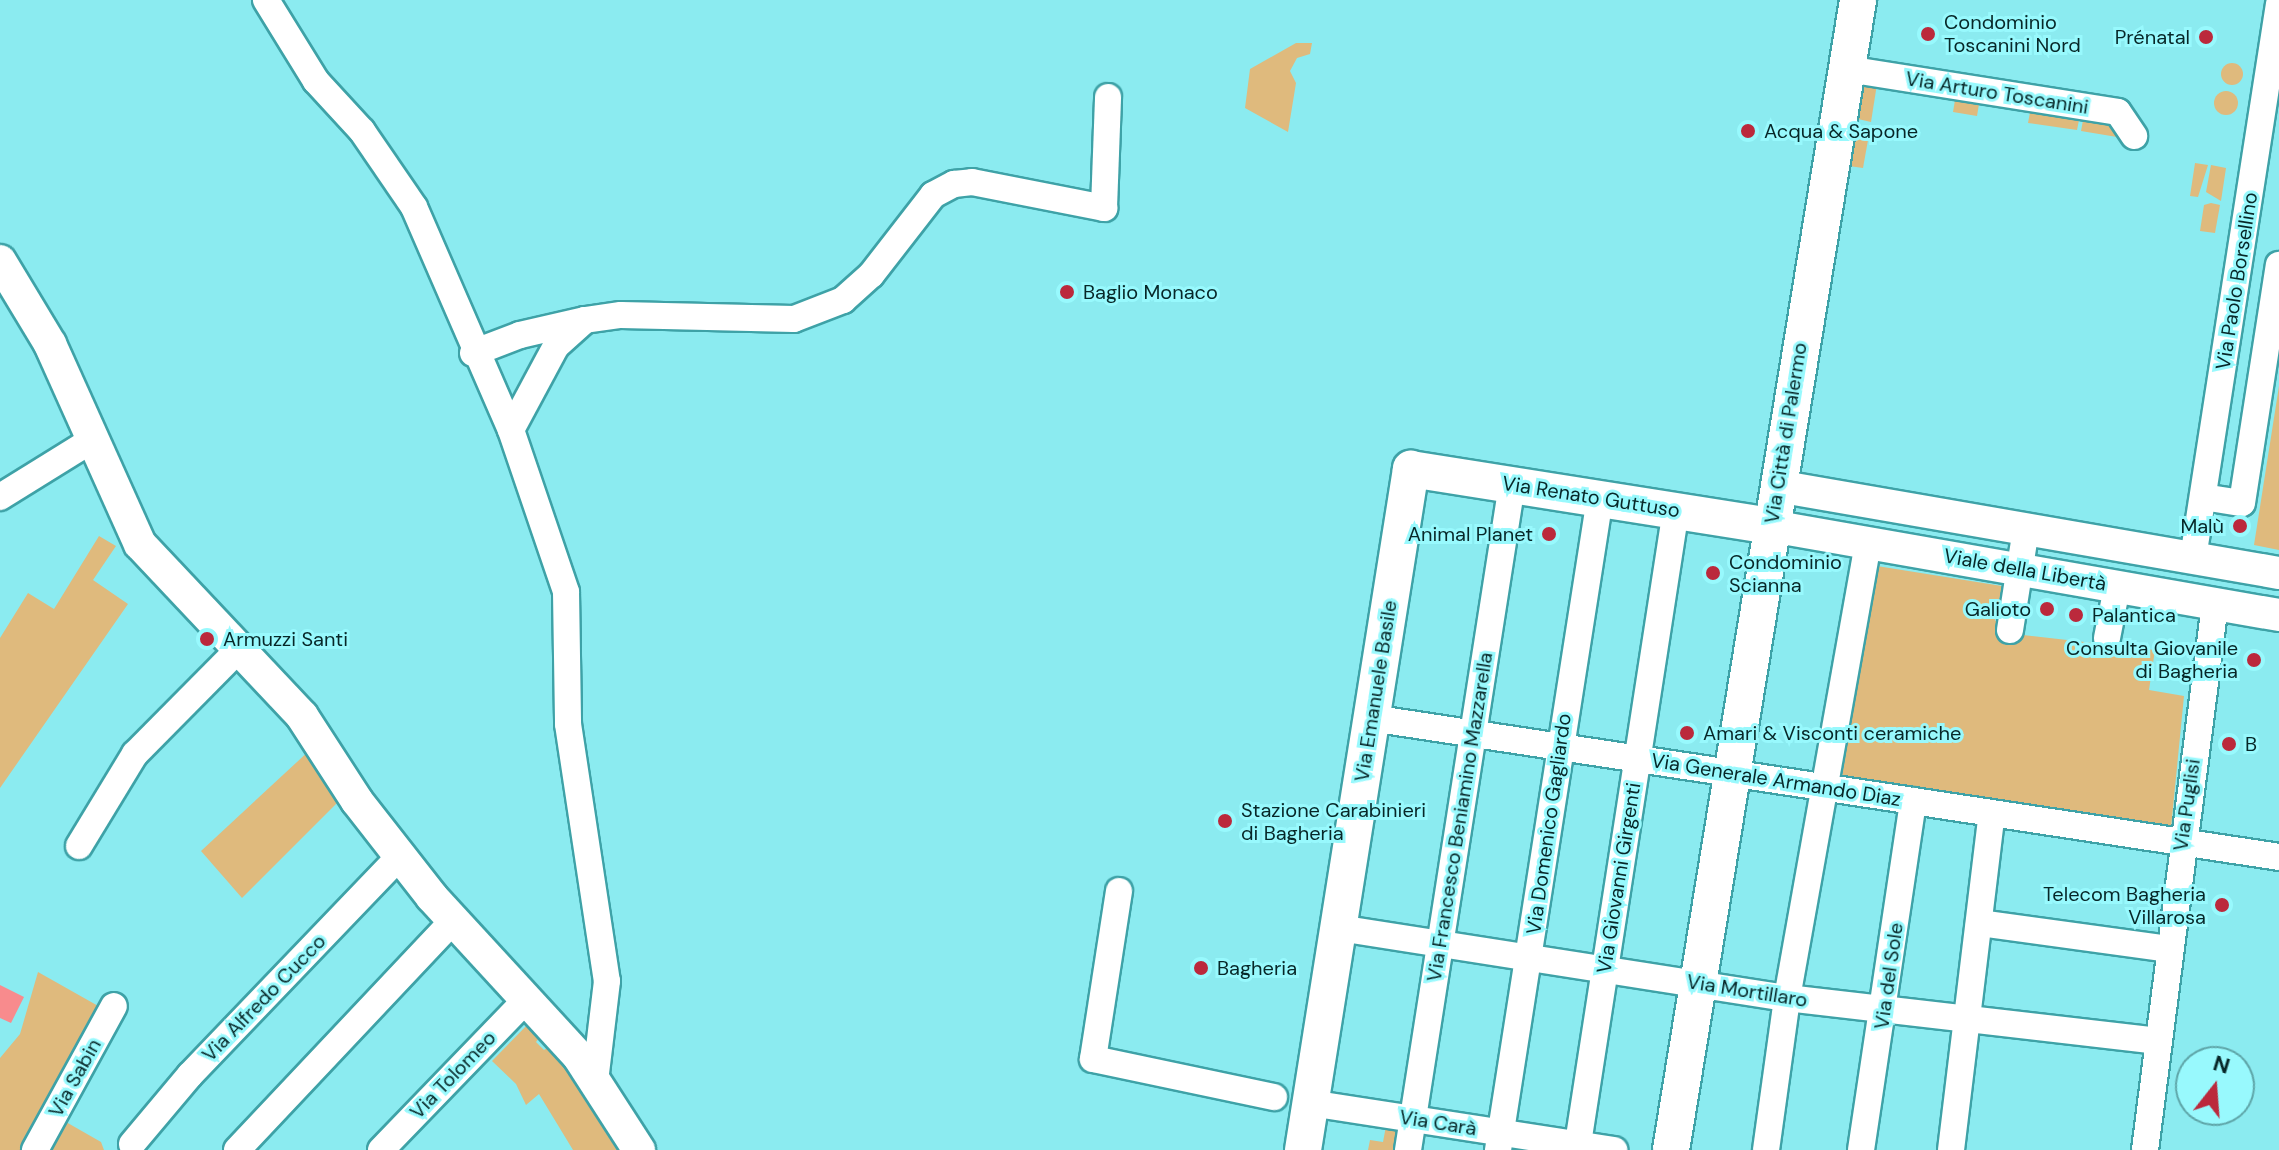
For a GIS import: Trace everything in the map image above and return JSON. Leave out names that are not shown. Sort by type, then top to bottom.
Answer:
[{"type":"main road","name":"Via Città di Palermo","points":[[1671,1150],[1858,0]]},
{"type":"main road","name":"Via Renato Guttuso","points":[[1411,469],[1771,526]]},
{"type":"main road","name":"Via Emanuele Basile","points":[[1303,1150],[1411,469]]},
{"type":"street","points":[[266,0],[316,81],[362,131],[414,207],[473,353],[511,430],[566,592],[568,724],[607,981],[595,1081]]},
{"type":"street","name":"Via Paolo Borsellino","points":[[2193,558],[2267,170],[2279,4]]},
{"type":"street","name":"Via Arturo Toscanini","points":[[1847,69],[2118,112],[2134,136]]},
{"type":"street","points":[[473,353],[520,335],[621,315],[794,319],[843,300],[871,275],[933,195],[954,184],[972,182],[1104,208],[1108,97]]},
{"type":"street","points":[[0,261],[50,344],[140,544],[302,716],[400,856],[453,921],[595,1081],[639,1150]]},
{"type":"street","points":[[2203,497],[2242,503],[2279,265]]},
{"type":"street","points":[[511,430],[548,358],[585,320]]},
{"type":"street","points":[[520,335],[541,338],[549,347],[548,358]]},
{"type":"street","points":[[0,497],[92,440]]},
{"type":"street","name":"Via Francesco Beniamino Mazzarella","points":[[1408,1150],[1512,484]]},
{"type":"street","name":"Viale della Libertà","points":[[1777,486],[2279,573]]},
{"type":"street","name":"Via Domenico Gagliardo","points":[[1500,1142],[1600,498]]},
{"type":"street","name":"Via Giovanni Girgenti","points":[[1578,1147],[1676,510]]},
{"type":"street","name":"Viale della Libertà","points":[[1771,526],[2279,615]]},
{"type":"street","points":[[2010,630],[2026,529]]},
{"type":"street","points":[[1766,1150],[1787,998],[1868,543]]},
{"type":"street","points":[[2107,638],[2117,587]]},
{"type":"street","name":"Via Puglisi","points":[[2145,1150],[2181,843],[2215,604]]},
{"type":"street","points":[[79,846],[135,754],[240,648]]},
{"type":"street","name":"Via Generale Armando Diaz","points":[[1371,718],[2279,857]]},
{"type":"street","name":"Via del Sole","points":[[1861,1150],[1885,1009],[1913,801]]},
{"type":"street","points":[[1951,1150],[1992,813]]},
{"type":"street","name":"Via Alfredo Cucco","points":[[132,1144],[190,1075],[400,856]]},
{"type":"street","points":[[1119,891],[1093,1059],[1274,1097]]},
{"type":"street","points":[[237,1150],[453,921]]},
{"type":"street","points":[[1979,923],[2168,949]]},
{"type":"street","name":"Via Mortillaro","points":[[1339,928],[1606,966],[1787,998],[2157,1041]]},
{"type":"street","name":"Via Tolomeo","points":[[381,1150],[525,1001]]},
{"type":"street","name":"Via Sabin","points":[[35,1150],[114,1006]]},
{"type":"street","name":"Via Carà","points":[[1310,1103],[1413,1119],[1500,1142],[1614,1150]]},
{"type":"shaded area","points":[[1296,43],[1312,43],[1310,54],[1297,58],[1290,71],[1296,83],[1288,132],[1245,108],[1250,69]]},
{"type":"shaded area","points":[[2228,63],[2236,63],[2243,74],[2236,85],[2228,85],[2221,78],[2221,70]]},
{"type":"shaded area","points":[[1864,82],[1877,84],[1871,122],[1858,119]]},
{"type":"shaded area","points":[[2226,91],[2235,94],[2238,103],[2235,112],[2226,115],[2217,112],[2214,103],[2217,94]]},
{"type":"shaded area","points":[[1956,94],[1980,98],[1977,116],[1953,112]]},
{"type":"shaded area","points":[[2031,107],[2080,115],[2077,130],[2028,123]]},
{"type":"shaded area","points":[[2084,115],[2107,119],[2117,137],[2081,131]]},
{"type":"shaded area","points":[[1856,127],[1870,129],[1863,168],[1849,166]]},
{"type":"shaded area","points":[[2195,163],[2208,165],[2198,197],[2190,196]]},
{"type":"shaded area","points":[[2211,165],[2226,168],[2221,201],[2206,192]]},
{"type":"shaded area","points":[[2204,205],[2220,205],[2215,233],[2200,231]]},
{"type":"shaded area","points":[[2279,386],[2279,550],[2254,545]]},
{"type":"shaded area","points":[[99,536],[116,546],[93,580],[128,604],[0,788],[0,638],[28,593],[54,609]]},
{"type":"shaded area","points":[[1877,566],[2002,586],[1995,620],[2005,633],[2155,650],[2149,690],[2184,696],[2171,828],[1842,776]]},
{"type":"shaded area","points":[[311,749],[343,797],[242,898],[201,851]]},
{"type":"shaded area","points":[[38,972],[100,1007],[22,1150],[0,1150],[0,1058],[20,1034]]},
{"type":"shaded area","points":[[0,985],[24,997],[11,1023],[0,1018]]},
{"type":"shaded area","points":[[533,1019],[542,1034],[536,1042],[544,1050],[552,1045],[631,1150],[573,1150],[539,1094],[526,1105],[516,1084],[492,1061]]},
{"type":"shaded area","points":[[66,1122],[101,1142],[104,1150],[51,1150]]},
{"type":"shaded area","points":[[1386,1126],[1398,1128],[1394,1150],[1368,1150],[1370,1140],[1383,1142]]},
{"type":"place","name":"Condominio Toscanini Nord","points":[[1928,34]]},
{"type":"place","name":"Prénatal","points":[[2206,37]]},
{"type":"place","name":"Acqua & Sapone","points":[[1748,131]]},
{"type":"place","name":"Baglio Monaco","points":[[1067,292]]},
{"type":"place","name":"Malù","points":[[2240,526]]},
{"type":"place","name":"Animal Planet","points":[[1549,534]]},
{"type":"place","name":"Condominio Scianna","points":[[1713,573]]},
{"type":"place","name":"Galioto","points":[[2047,609]]},
{"type":"place","name":"Palantica","points":[[2076,615]]},
{"type":"place","name":"Armuzzi Santi","points":[[207,639]]},
{"type":"place","name":"Consulta Giovanile di Bagheria","points":[[2254,660]]},
{"type":"place","name":"Amari & Visconti ceramiche","points":[[1687,733]]},
{"type":"place","name":"B","points":[[2229,744]]},
{"type":"place","name":"Stazione Carabinieri di Bagheria","points":[[1225,821]]},
{"type":"place","name":"Telecom Bagheria Villarosa","points":[[2222,905]]},
{"type":"place","name":"Bagheria","points":[[1201,968]]}]
